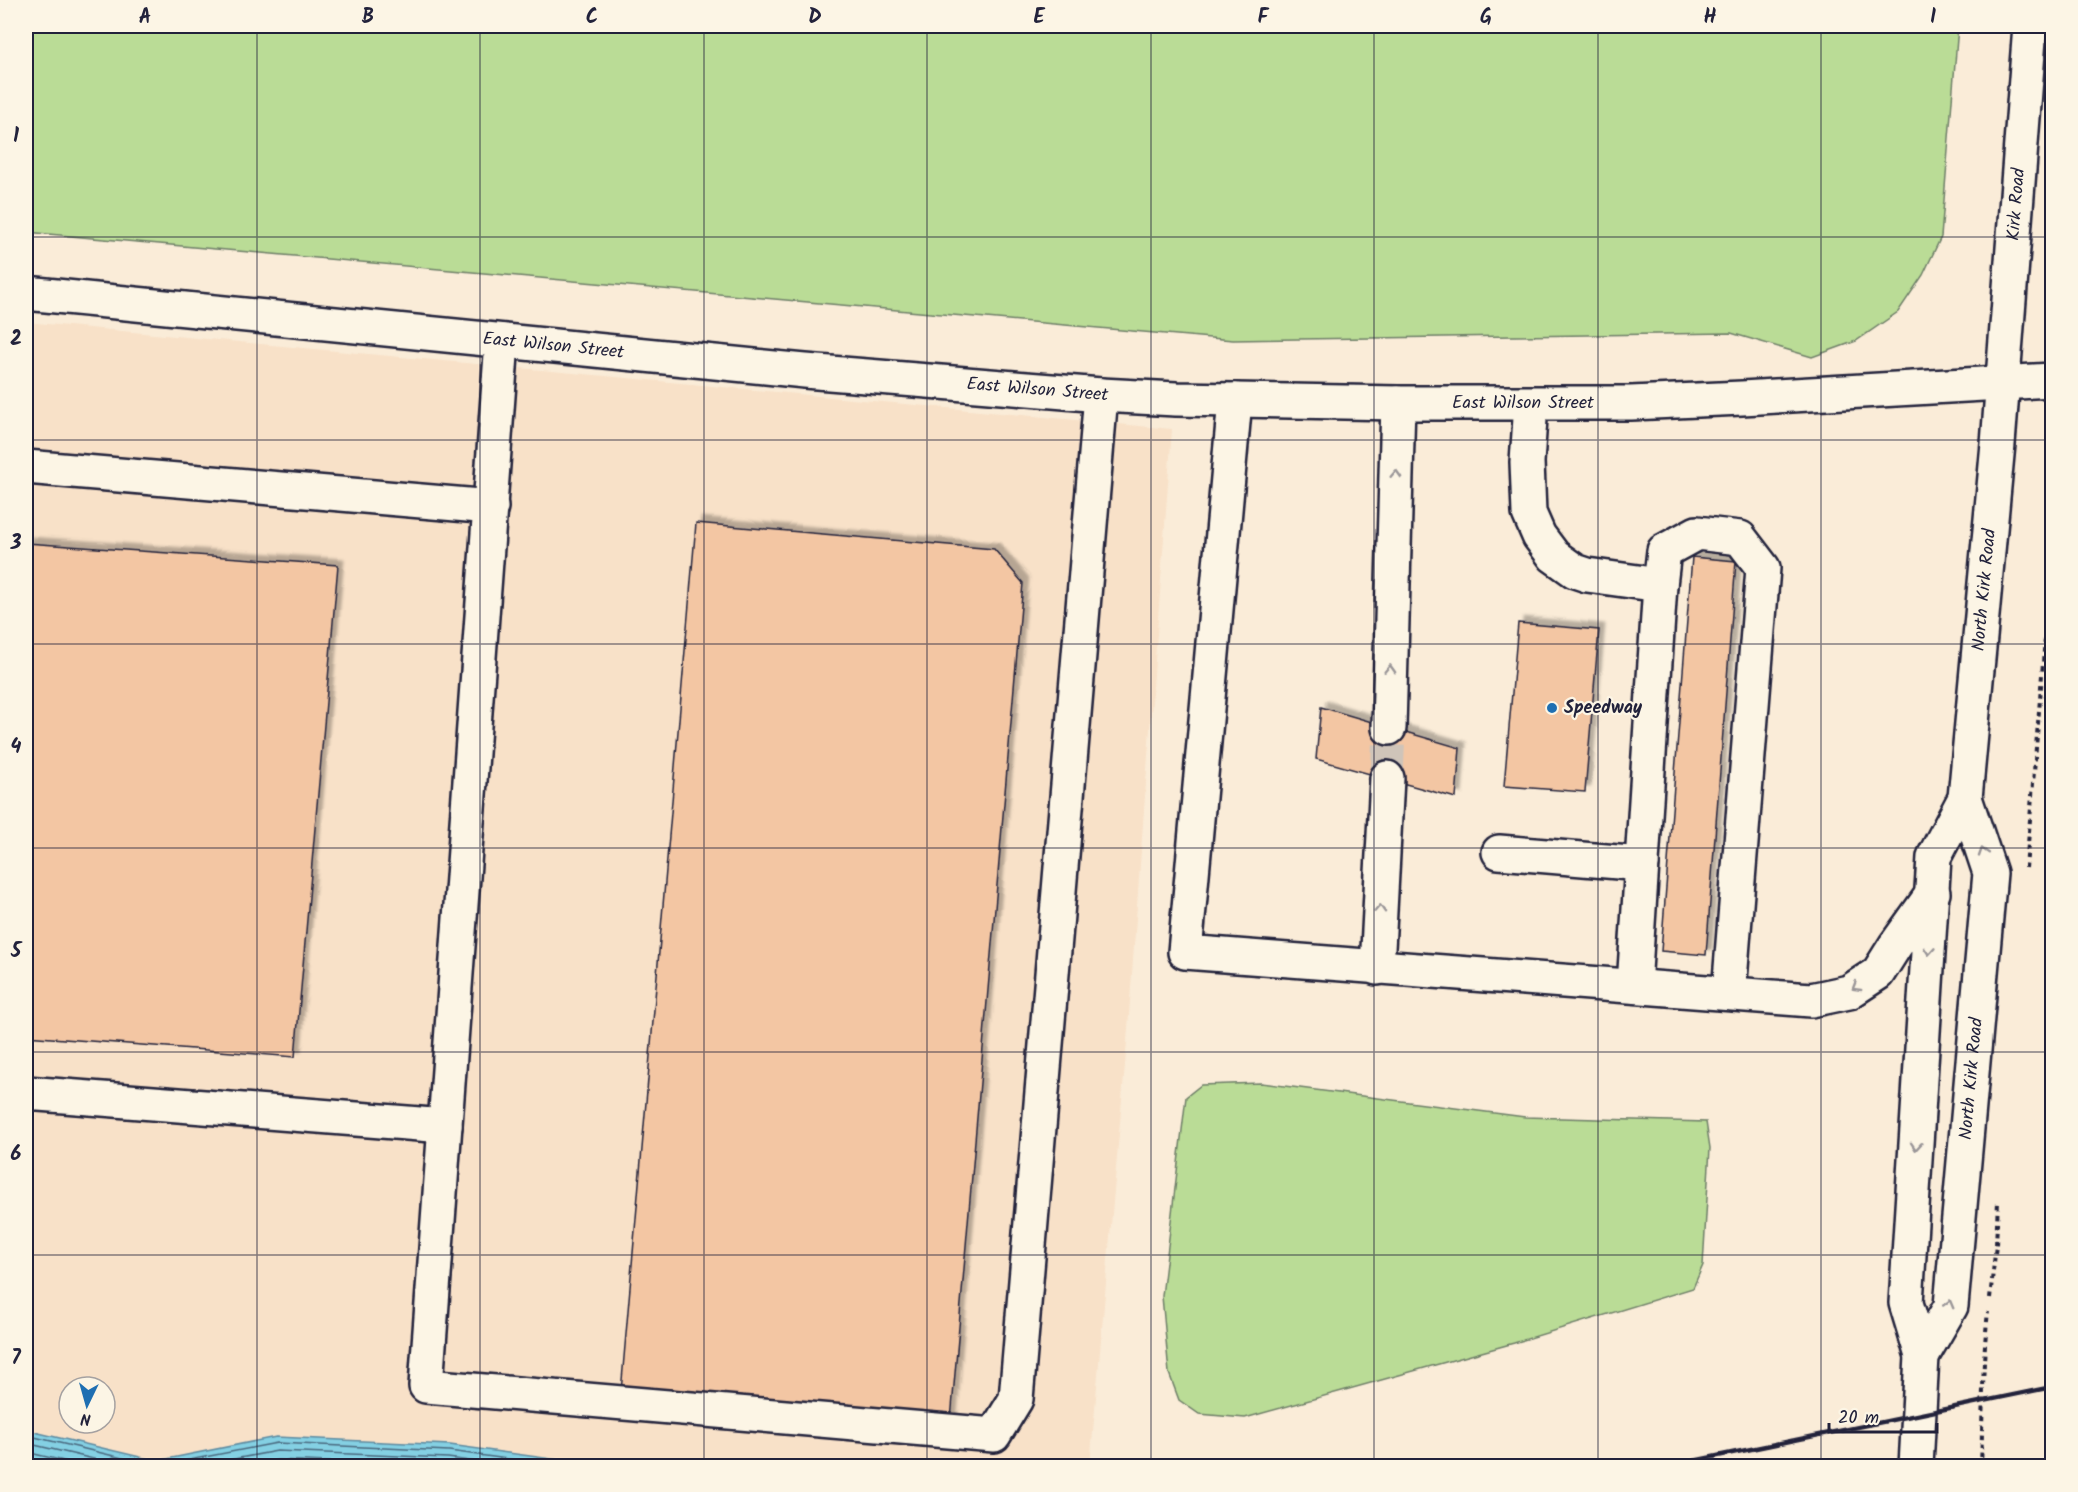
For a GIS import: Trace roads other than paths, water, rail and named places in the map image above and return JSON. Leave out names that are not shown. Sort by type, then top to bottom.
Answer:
[{"type":"street","name":"Kirk Road","points":[[2003,383],[2030,26]]},
{"type":"street","name":"East Wilson Street","points":[[26,293],[805,371],[1101,395],[1398,403],[1630,403],[2052,380]]},
{"type":"street","points":[[502,341],[426,1386],[994,1435],[1016,1399],[1101,395]]},
{"type":"street","name":"North Kirk Road","points":[[1916,1467],[1922,1356],[1906,1303],[1934,857],[1965,798],[2003,383]]},
{"type":"street","points":[[1235,400],[1185,952],[1811,1000],[1849,992],[1878,973],[1933,893]]},
{"type":"street","points":[[1389,728],[1398,403]]},
{"type":"street","points":[[1531,404],[1527,462],[1529,513],[1539,536],[1554,556],[1575,571],[1587,575],[1660,585]]},
{"type":"street","points":[[26,467],[490,507]]},
{"type":"street","points":[[1634,986],[1664,551],[1697,533],[1740,538],[1763,568],[1729,993]]},
{"type":"street","points":[[1377,968],[1387,778]]},
{"type":"street","name":"North Kirk Road","points":[[1922,1356],[1950,1306],[1990,873],[1965,798]]},
{"type":"street","points":[[1500,852],[1642,864]]},
{"type":"street","points":[[26,1093],[445,1126]]},
{"type":"water","points":[[26,1430],[157,1461],[276,1437],[450,1445],[603,1466],[26,1466]]},
{"type":"tunnel","points":[[1387,778],[1389,728]]},
{"type":"railway","points":[[1669,1466],[2052,1387]]},
{"type":"place","name":"Speedway","points":[[1552,708]]}]
